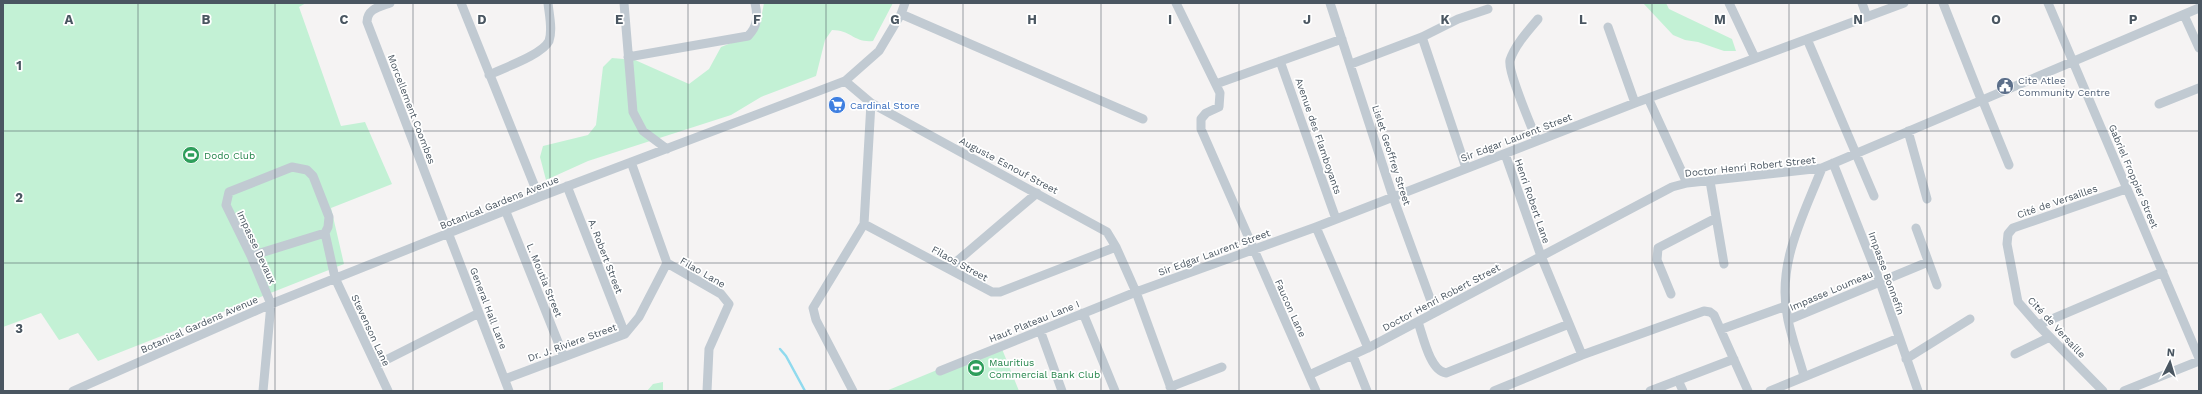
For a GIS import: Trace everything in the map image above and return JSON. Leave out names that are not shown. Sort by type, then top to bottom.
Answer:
[{"type":"street","name":"Morcellement Coombes","points":[[390,3],[372,10],[367,15],[367,22],[448,234]]},
{"type":"street","points":[[460,3],[538,197]]},
{"type":"street","points":[[489,75],[539,51],[548,41],[550,29],[548,3]]},
{"type":"street","points":[[624,3],[628,57],[635,117],[643,131],[667,148]]},
{"type":"street","points":[[628,57],[748,36],[754,30],[757,23],[755,3]]},
{"type":"street","name":"Botanical Gardens Avenue","points":[[73,391],[334,278],[506,212],[538,197],[845,81],[879,52],[901,14],[905,3]]},
{"type":"street","points":[[1176,3],[1220,93],[1219,106],[1206,113],[1201,119],[1202,129],[1254,249]]},
{"type":"street","name":"Lislet Geoffrey Street","points":[[1330,3],[1393,197],[1435,312]]},
{"type":"street","points":[[1729,3],[1755,58]]},
{"type":"street","points":[[1862,3],[1867,17]]},
{"type":"street","name":"Sir Edgar Laurent Street","points":[[1136,292],[1316,227],[1648,98],[1904,3]]},
{"type":"street","points":[[1943,3],[2009,165]]},
{"type":"street","name":"Gabriel Froppier Street","points":[[2048,3],[2199,360]]},
{"type":"street","name":"Doctor Henri Robert Street","points":[[1309,375],[1353,356],[1657,194],[1687,183],[1822,168],[2073,60],[2199,8]]},
{"type":"street","points":[[1351,64],[1422,37],[1458,18],[1488,9]]},
{"type":"street","points":[[901,14],[1143,119]]},
{"type":"street","points":[[2184,15],[2199,48]]},
{"type":"street","points":[[1537,142],[1512,74],[1510,61],[1522,38],[1538,19]]},
{"type":"street","points":[[1608,28],[1635,103]]},
{"type":"street","points":[[1422,37],[1466,168]]},
{"type":"street","points":[[1216,84],[1342,39]]},
{"type":"street","points":[[1807,39],[1874,196]]},
{"type":"street","name":"Avenue des Flamboyants","points":[[1280,61],[1336,219]]},
{"type":"street","name":"Auguste Esnouf Street","points":[[845,81],[871,103],[1107,232],[1116,247],[1136,292],[1171,389]]},
{"type":"street","points":[[2159,104],[2199,88]]},
{"type":"street","points":[[1648,98],[1687,183]]},
{"type":"street","points":[[853,391],[816,320],[813,308],[864,224],[871,103]]},
{"type":"street","points":[[1908,131],[1927,199]]},
{"type":"street","name":"Henri Robert Lane","points":[[1505,154],[1541,256],[1582,355]]},
{"type":"street","points":[[631,162],[667,263]]},
{"type":"street","name":"Impasse Bonnefin","points":[[1833,163],[1880,282],[1918,391]]},
{"type":"street","name":"Impasse Devaux","points":[[263,391],[271,304],[251,256],[226,205],[229,192],[292,167],[307,170],[313,176],[329,217],[328,227],[325,233],[334,278]]},
{"type":"street","points":[[1804,376],[1788,320],[1784,288],[1786,265],[1790,247],[1822,168]]},
{"type":"street","points":[[1710,181],[1724,264]]},
{"type":"street","name":"A. Robert Street","points":[[567,186],[625,334]]},
{"type":"street","name":"Cité de Versailles","points":[[2007,244],[2008,234],[2013,228],[2126,188]]},
{"type":"street","points":[[949,268],[1037,193]]},
{"type":"street","name":"L. Moutia Street","points":[[506,212],[564,357]]},
{"type":"street","points":[[1671,294],[1657,260],[1658,248],[1716,218]]},
{"type":"street","name":"Filaos Street","points":[[864,224],[984,288],[1000,292],[1116,247]]},
{"type":"street","points":[[1316,227],[1368,348]]},
{"type":"street","points":[[1916,228],[1938,285]]},
{"type":"street","points":[[251,256],[325,233]]},
{"type":"street","name":"General Hall Lane","points":[[448,234],[510,391]]},
{"type":"street","name":"Cité de Versaille","points":[[2007,244],[2018,302],[2038,326],[2104,391]]},
{"type":"street","name":"Faucon Lane","points":[[1254,249],[1309,375]]},
{"type":"street","name":"Impasse Loumeau","points":[[1788,320],[1928,262]]},
{"type":"street","name":"Dr. J. Riviere Street","points":[[505,379],[625,334],[639,317],[667,263]]},
{"type":"street","name":"Filao Lane","points":[[667,263],[721,294],[729,304],[709,349],[707,391]]},
{"type":"street","points":[[2038,326],[2163,272]]},
{"type":"street","name":"Stevenson Lane","points":[[334,278],[388,391]]},
{"type":"street","name":"Haut Plateau Lane I","points":[[940,371],[1136,292]]},
{"type":"street","points":[[1722,329],[1786,306]]},
{"type":"street","points":[[1499,390],[1582,355],[1704,312],[1710,312],[1714,315],[1722,329],[1748,391]]},
{"type":"street","points":[[376,365],[479,313]]},
{"type":"street","points":[[1083,313],[1115,391]]},
{"type":"street","points":[[1906,359],[1970,319]]},
{"type":"street","points":[[1418,322],[1434,367],[1441,373],[1446,373],[1569,324]]},
{"type":"street","points":[[1040,330],[1062,391]]},
{"type":"street","points":[[2015,354],[2050,337]]},
{"type":"street","points":[[1770,391],[1899,338]]},
{"type":"street","points":[[1353,356],[1367,391]]},
{"type":"street","points":[[1650,391],[1734,359]]},
{"type":"street","points":[[2124,391],[2199,360]]},
{"type":"street","points":[[1171,389],[1222,367]]},
{"type":"street","points":[[1309,375],[1316,391]]},
{"type":"street","points":[[1678,380],[1683,391]]},
{"type":"green space","name":"Dodo Club","points":[[3,3],[306,3],[299,7],[341,126],[365,122],[392,184],[331,208],[344,264],[98,361],[78,333],[59,340],[41,313],[3,327]]},
{"type":"green space","points":[[764,3],[893,3],[873,41],[861,40],[844,32],[832,30],[825,40],[816,76],[761,97],[731,115],[588,161],[546,180],[540,157],[543,146],[588,135],[596,125],[603,67],[612,58],[635,60],[689,84],[709,69],[721,47],[754,34],[760,24]]},
{"type":"green space","points":[[1643,3],[1666,3],[1669,9],[1732,39],[1736,51],[1724,51],[1673,35]]},
{"type":"green space","name":"Mauritius Commercial Bank Club","points":[[1000,344],[1019,391],[886,391]]},
{"type":"green space","points":[[663,382],[663,391],[647,391],[653,384]]},
{"type":"waterway","points":[[780,349],[786,356],[805,391]]},
{"type":"place","name":"Cite Atlee Community Centre","points":[[2005,86]]},
{"type":"place","name":"Cardinal Store","points":[[837,105]]},
{"type":"place","name":"Dodo Club","points":[[191,155]]},
{"type":"place","name":"Mauritius Commercial Bank Club","points":[[976,368]]}]
